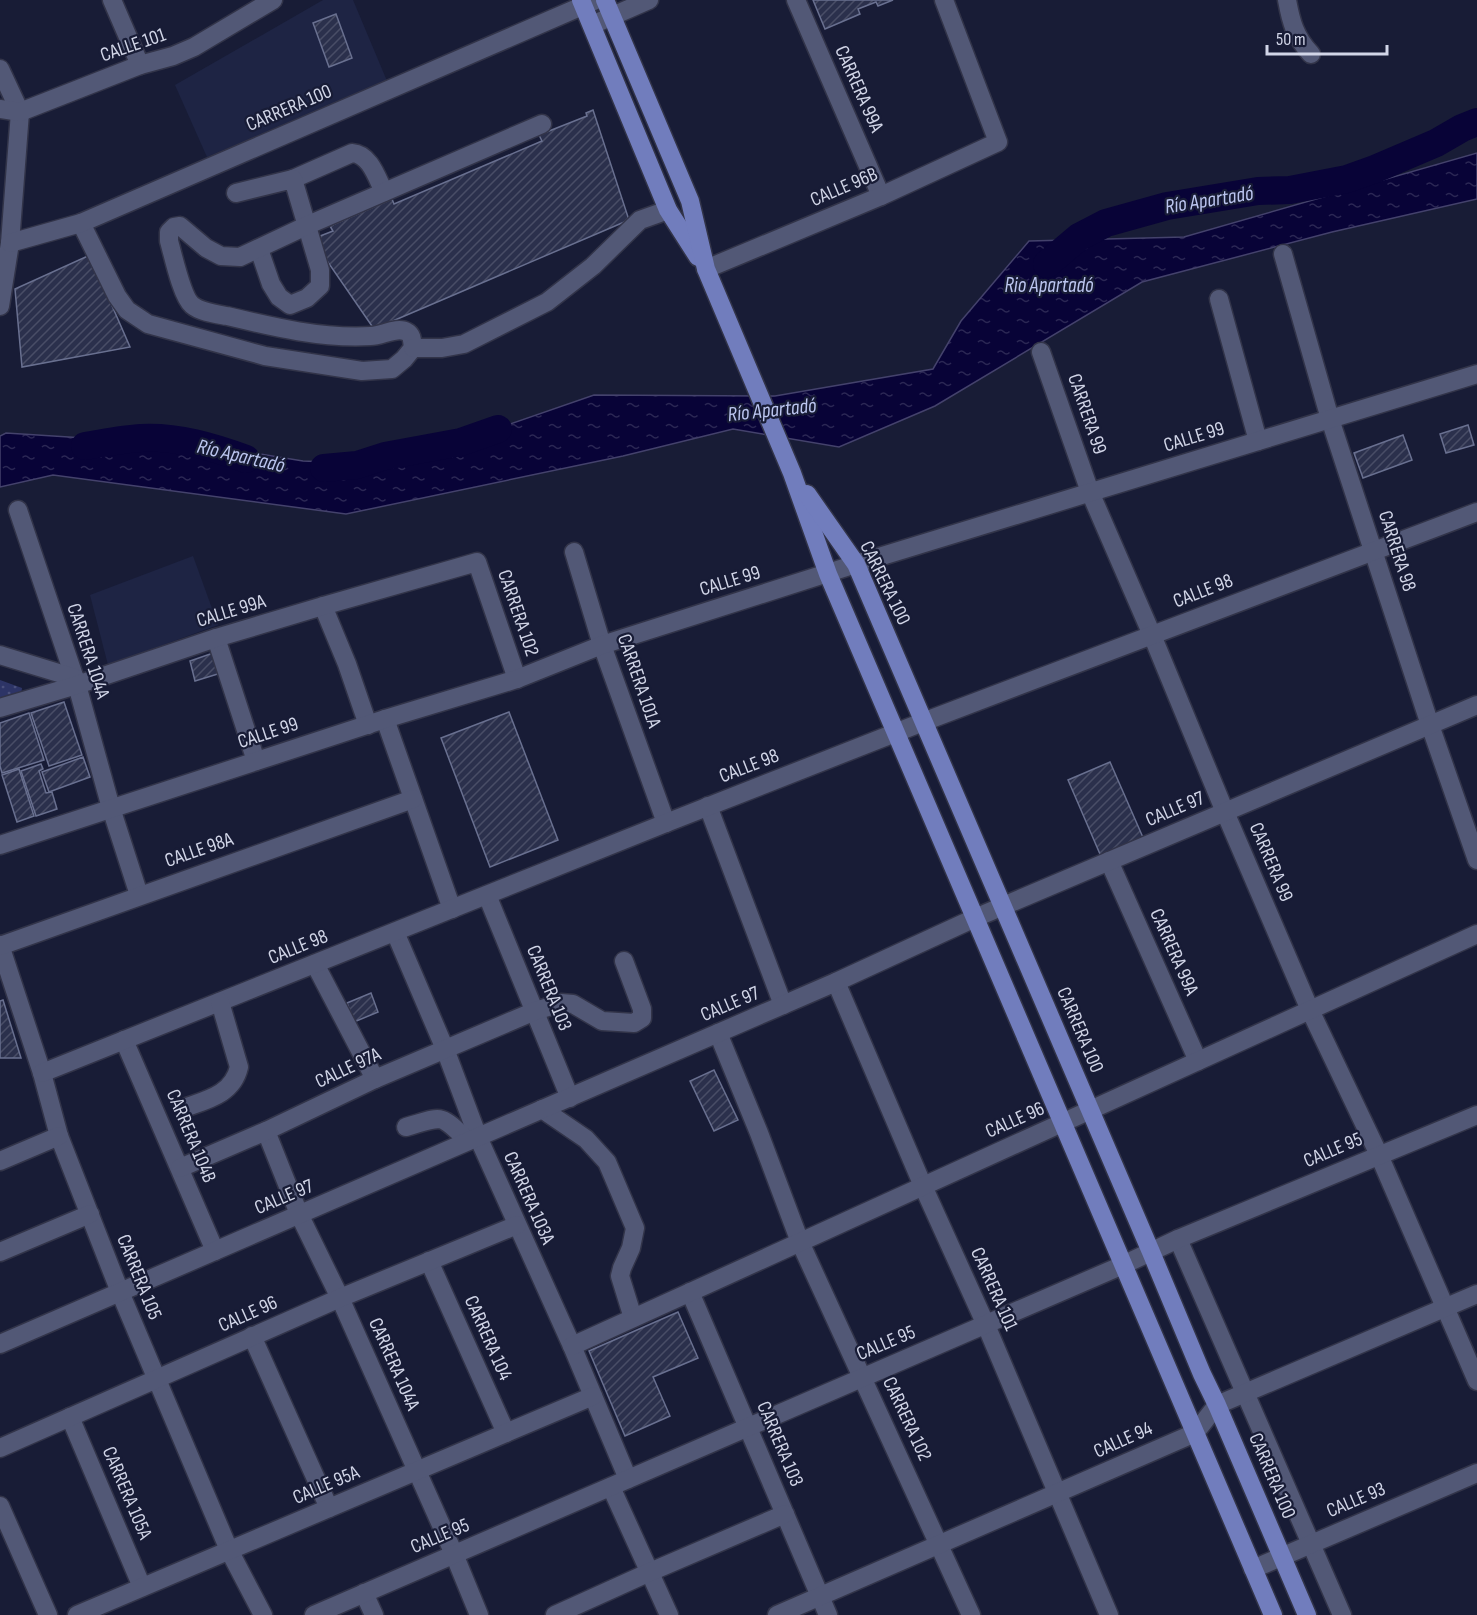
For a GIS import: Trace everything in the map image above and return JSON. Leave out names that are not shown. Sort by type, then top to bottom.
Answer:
[{"type":"main road","name":"CARRERA 100","points":[[587,2],[592,25],[668,210],[706,268]]},
{"type":"main road","name":"CARRERA 100","points":[[608,8],[690,201],[706,268],[792,473],[828,574],[1272,1615]]},
{"type":"main road","name":"CARRERA 100","points":[[792,473],[855,564],[1307,1615]]},
{"type":"street","points":[[112,0],[140,65]]},
{"type":"street","points":[[592,25],[608,8],[649,0]]},
{"type":"street","name":"CARRERA 99A","points":[[796,0],[881,196]]},
{"type":"street","name":"CALLE 96B","points":[[706,268],[881,196],[998,142],[944,0]]},
{"type":"street","points":[[1287,0],[1295,32],[1301,44],[1311,54]]},
{"type":"street","name":"CALLE 101","points":[[0,109],[20,112],[140,65],[173,56],[194,47],[267,1]]},
{"type":"street","name":"CARRERA 100","points":[[10,243],[81,223],[587,2]]},
{"type":"street","points":[[0,69],[20,112],[10,243],[0,306]]},
{"type":"street","points":[[81,223],[122,303],[127,310],[148,324],[265,356],[362,371],[392,369],[404,360],[413,348],[411,337],[406,331],[399,330],[373,336],[326,335],[261,324],[192,306],[185,297],[169,241],[169,232],[174,227],[180,226],[206,248],[221,256],[240,257],[308,225],[542,124]]},
{"type":"street","points":[[236,193],[293,178],[352,153],[360,153],[366,159],[384,192]]},
{"type":"street","points":[[259,249],[271,284],[279,297],[290,304],[307,298],[320,286],[320,270],[293,178]]},
{"type":"street","points":[[413,348],[464,345],[547,302],[593,266],[640,220],[668,210]]},
{"type":"street","name":"CARRERA 98","points":[[1283,254],[1330,419],[1430,725],[1477,860]]},
{"type":"street","points":[[1219,299],[1258,441]]},
{"type":"street","name":"CARRERA 99","points":[[1041,352],[1090,492],[1225,812],[1310,1010],[1379,1155],[1477,1381]]},
{"type":"street","name":"CALLE 99","points":[[0,845],[377,722],[517,679],[602,645],[855,564],[1477,374]]},
{"type":"street","name":"CARRERA 104A","points":[[18,510],[76,681],[111,808],[139,896]]},
{"type":"street","name":"CALLE 98","points":[[42,1073],[896,732],[1477,512]]},
{"type":"street","name":"CARRERA 101A","points":[[574,552],[602,645],[666,823]]},
{"type":"street","name":"CALLE 99A","points":[[0,708],[76,681],[216,638],[477,562]]},
{"type":"street","name":"CARRERA 102","points":[[477,562],[517,679]]},
{"type":"street","points":[[323,606],[347,664],[413,799],[452,909]]},
{"type":"street","points":[[216,638],[256,761]]},
{"type":"street","points":[[0,655],[76,681]]},
{"type":"street","name":"CALLE 97","points":[[0,1344],[718,1034],[975,918],[1477,705]]},
{"type":"street","name":"CALLE 98A","points":[[0,945],[413,799]]},
{"type":"street","points":[[708,806],[783,1005]]},
{"type":"street","name":"CARRERA 99A","points":[[1109,861],[1198,1061]]},
{"type":"street","name":"CARRERA 103","points":[[487,896],[570,1098]]},
{"type":"street","name":"CARRERA 103A","points":[[396,932],[445,1048],[473,1139],[517,1225],[593,1396],[619,1483],[650,1572],[669,1615]]},
{"type":"street","name":"CALLE 96","points":[[572,1346],[1477,934]]},
{"type":"street","name":"CARRERA 105","points":[[0,945],[42,1073],[59,1136],[120,1292],[229,1550],[263,1615]]},
{"type":"street","name":"CALLE 97A","points":[[180,1168],[445,1048],[535,1011],[561,1003],[573,1004],[602,1021],[634,1023],[642,1018],[642,1009],[624,961]]},
{"type":"street","points":[[315,964],[375,1079]]},
{"type":"street","name":"CARRERA 101","points":[[836,982],[923,1186],[986,1324],[1109,1615]]},
{"type":"street","points":[[187,1107],[215,1097],[231,1085],[237,1077],[239,1067],[220,1002]]},
{"type":"street","name":"CARRERA 102","points":[[718,1034],[759,1133],[800,1242],[971,1615]]},
{"type":"street","name":"CARRERA 104B","points":[[124,1041],[215,1251]]},
{"type":"street","points":[[542,1109],[586,1139],[607,1162],[635,1228],[631,1248],[620,1276],[633,1318]]},
{"type":"street","name":"CALLE 95","points":[[314,1615],[1123,1265],[1178,1239],[1477,1115]]},
{"type":"street","points":[[406,1127],[441,1118],[473,1139]]},
{"type":"street","name":"CARRERA 104A","points":[[266,1131],[299,1214],[340,1298],[479,1615]]},
{"type":"street","points":[[0,1161],[59,1136]]},
{"type":"street","points":[[0,1252],[90,1214]]},
{"type":"street","name":"CALLE 96","points":[[0,1448],[340,1298],[517,1225]]},
{"type":"street","points":[[1178,1239],[1342,1615]]},
{"type":"street","name":"CARRERA 104","points":[[429,1261],[506,1433]]},
{"type":"street","name":"CARRERA 103","points":[[690,1292],[828,1615]]},
{"type":"street","name":"CALLE 94","points":[[777,1615],[1195,1433],[1217,1405],[1477,1294]]},
{"type":"street","points":[[252,1336],[329,1508]]},
{"type":"street","name":"CALLE 95A","points":[[77,1615],[593,1396]]},
{"type":"street","name":"CARRERA 105A","points":[[70,1417],[142,1587]]},
{"type":"street","name":"CALLE 93","points":[[1253,1569],[1477,1473]]},
{"type":"street","points":[[0,1506],[48,1615]]},
{"type":"street","points":[[555,1615],[785,1514]]},
{"type":"street","points":[[364,1593],[374,1615]]},
{"type":"shaded area","points":[[323,0],[353,0],[387,81],[207,157],[175,85]]},
{"type":"shaded area","points":[[193,556],[218,625],[108,665],[90,595]]},
{"type":"shaded area","points":[[0,680],[22,688],[21,695],[0,701]]},
{"type":"water","name":"Rio Apartadó","points":[[1477,153],[1477,199],[1332,232],[1142,282],[935,406],[839,447],[733,429],[623,456],[346,514],[53,475],[0,487],[0,436],[6,433],[210,446],[303,461],[400,465],[594,395],[775,396],[933,369],[961,321],[1029,241],[1184,237]]},
{"type":"building","points":[[813,0],[893,0],[878,6],[876,2],[858,9],[860,14],[825,29]]},
{"type":"building","points":[[336,14],[352,58],[329,67],[313,23]]},
{"type":"building","points":[[593,110],[629,220],[374,329],[312,239],[333,231],[330,226],[392,199],[394,204],[542,141],[539,135],[587,116],[586,113]]},
{"type":"building","points":[[90,255],[130,347],[22,367],[15,289]]},
{"type":"building","points":[[1468,425],[1474,445],[1446,453],[1440,434]]},
{"type":"building","points":[[1403,435],[1412,460],[1363,478],[1354,453]]},
{"type":"building","points":[[216,652],[221,673],[195,681],[190,661]]},
{"type":"building","points":[[64,702],[82,755],[49,766],[31,713]]},
{"type":"building","points":[[509,712],[558,840],[490,867],[441,738]]},
{"type":"building","points":[[29,713],[44,760],[2,773],[0,723]]},
{"type":"building","points":[[83,757],[90,777],[49,792],[42,772]]},
{"type":"building","points":[[1110,762],[1145,842],[1103,861],[1068,780]]},
{"type":"building","points":[[41,764],[43,769],[39,771],[46,793],[52,792],[57,809],[36,816],[21,771]]},
{"type":"building","points":[[19,769],[34,816],[17,822],[2,775]]},
{"type":"building","points":[[371,993],[378,1012],[354,1022],[347,1003]]},
{"type":"building","points":[[3,1000],[21,1058],[0,1058],[0,1001]]},
{"type":"building","points":[[714,1070],[738,1120],[714,1131],[690,1081]]},
{"type":"building","points":[[678,1312],[698,1358],[653,1377],[670,1416],[625,1436],[589,1351]]},
{"type":"waterway","name":"Río Apartadó","points":[[1047,264],[1079,237],[1106,223],[1167,206],[1258,191],[1290,190],[1347,179],[1436,143],[1477,122]]},
{"type":"waterway","name":"Río Apartadó","points":[[324,468],[357,465],[385,456],[461,442],[498,429]]},
{"type":"waterway","name":"Río Apartadó","points":[[85,446],[134,439],[168,439],[208,447],[246,459]]}]
